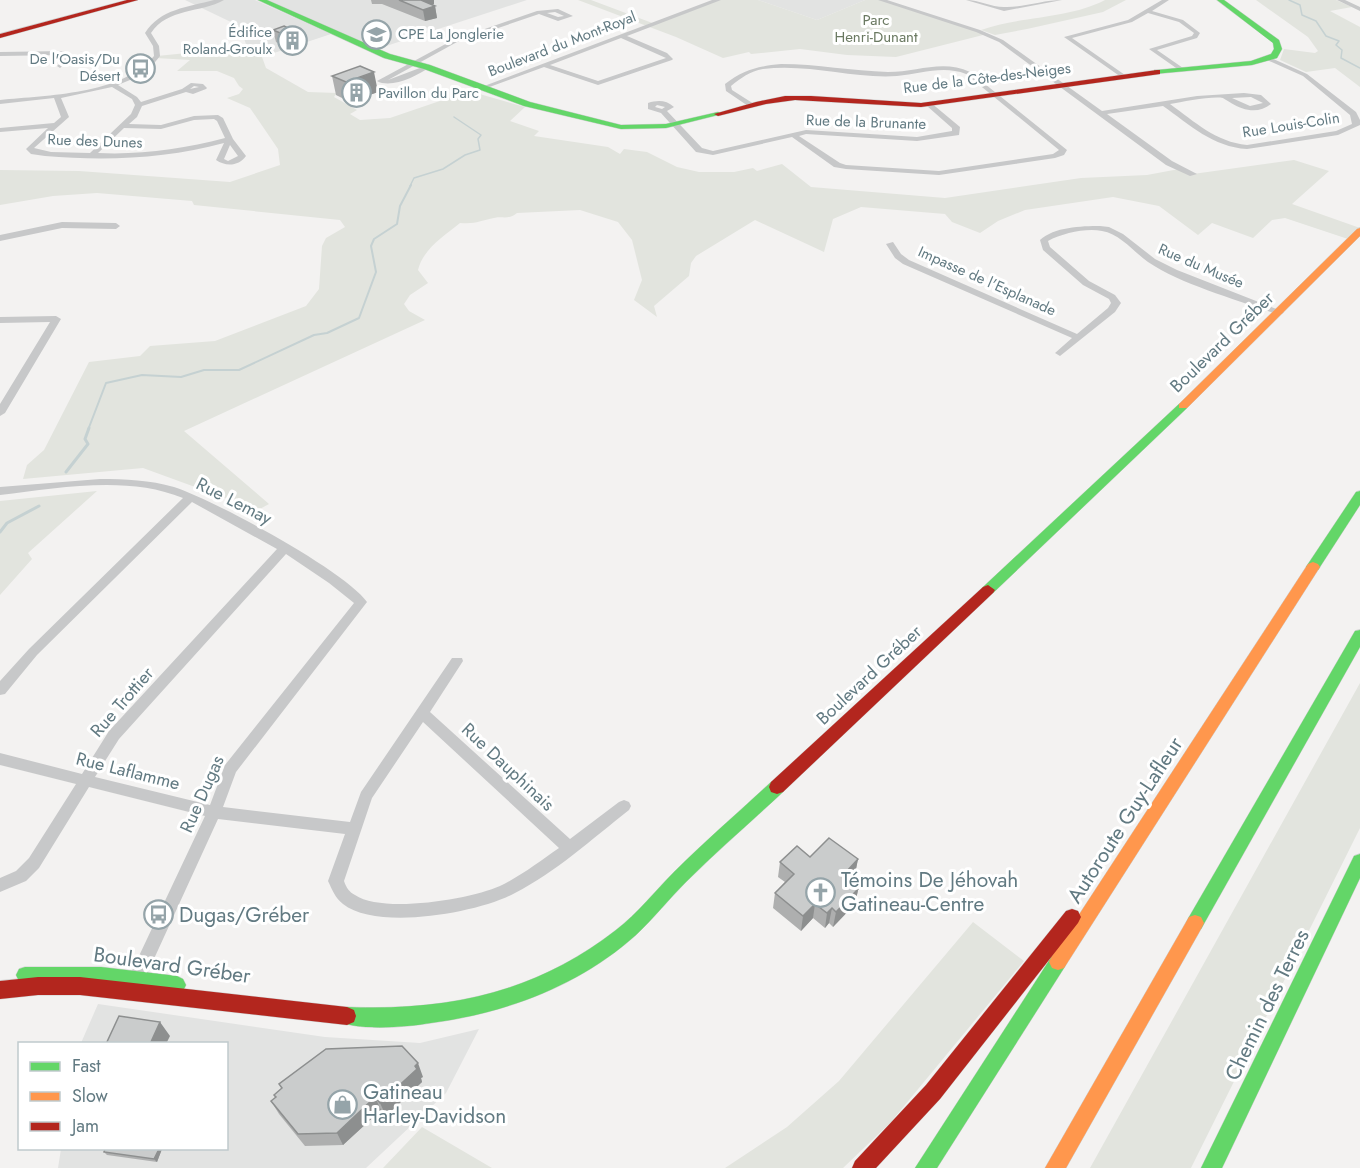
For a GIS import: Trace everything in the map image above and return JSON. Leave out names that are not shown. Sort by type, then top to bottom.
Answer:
[{"type":"main road","points":[[0,36],[125,0]]},
{"type":"main road","points":[[0,36],[135,0]]},
{"type":"main road","points":[[1220,0],[1276,42],[1276,53],[1269,59]]},
{"type":"main road","name":"Rue de la Côte-des-Neiges","points":[[266,1],[383,54],[421,65],[527,105],[608,125],[644,128],[674,124],[795,98],[895,106],[930,105],[1123,76],[1245,64],[1269,59]]},
{"type":"main road","name":"Boulevard Gréber","points":[[0,978],[58,972],[338,1015],[402,1018],[456,1012],[521,994],[550,982],[584,963],[621,937],[659,904],[678,878],[978,599],[1279,312],[1360,231]]},
{"type":"main road","name":"Autoroute Guy-Lafleur","points":[[925,1168],[1360,495]]},
{"type":"main road","points":[[1055,1168],[1360,635]]},
{"type":"main road","points":[[862,1168],[900,1130],[951,1071],[1160,805]]},
{"type":"main road","name":"Chemin des Terres","points":[[1211,1168],[1360,861]]},
{"type":"main road","name":"Boulevard Gréber","points":[[0,990],[61,985],[133,984]]},
{"type":"street","points":[[0,102],[81,93],[134,76],[155,60],[157,48],[148,34],[157,22],[176,13],[220,0]]},
{"type":"street","name":"Boulevard du Mont-Royal","points":[[482,88],[714,0]]},
{"type":"street","points":[[880,0],[997,39],[1169,163],[1193,174]]},
{"type":"street","points":[[969,0],[1004,9],[1059,0]]},
{"type":"street","points":[[1123,76],[1067,36],[1126,22],[1166,0]]},
{"type":"street","points":[[1213,0],[1220,0]]},
{"type":"street","points":[[1340,0],[1360,9]]},
{"type":"street","points":[[1147,11],[1181,21],[1196,32],[1195,37],[1152,49],[1181,69]]},
{"type":"street","points":[[421,65],[380,80],[381,82],[394,81],[421,65],[459,39],[539,12]]},
{"type":"street","points":[[543,65],[598,83],[670,59],[665,54],[621,36]]},
{"type":"street","points":[[0,54],[65,53],[67,59],[60,66]]},
{"type":"street","name":"Rue Louis-Colin","points":[[1164,103],[1218,141],[1234,147],[1338,133],[1356,125],[1353,114],[1308,78],[1269,59]]},
{"type":"street","points":[[751,106],[729,91],[727,84],[750,71],[789,66],[890,74],[958,68],[996,95],[1061,147],[1063,152],[1055,156],[954,172],[924,174],[839,166],[792,134]]},
{"type":"street","points":[[112,84],[135,98],[139,105]]},
{"type":"street","points":[[139,105],[185,90]]},
{"type":"street","name":"Rue des Dunes","points":[[57,96],[66,114],[32,146],[31,151],[124,158],[165,155],[229,139],[220,120],[211,116],[161,127],[123,126]]},
{"type":"street","points":[[1101,113],[1225,96],[1254,96],[1267,104],[1260,108],[1247,108],[1237,105],[1225,96]]},
{"type":"street","points":[[91,156],[136,113],[139,105]]},
{"type":"street","name":"Rue de la Brunante","points":[[674,124],[699,150],[709,153],[792,134],[819,132],[917,139],[956,133],[956,127],[930,105]]},
{"type":"street","points":[[663,111],[674,124]]},
{"type":"street","points":[[0,130],[56,125]]},
{"type":"street","points":[[0,238],[63,225],[116,225]]},
{"type":"street","name":"Rue du Musée","points":[[1060,353],[1112,310],[1116,303],[1112,297],[1086,283],[1046,248],[1043,242],[1049,236],[1091,229],[1106,229],[1116,233],[1158,264],[1279,312]]},
{"type":"street","name":"Impasse de l'Esplanade","points":[[891,244],[902,260],[1079,338]]},
{"type":"street","points":[[0,320],[56,319],[0,413]]},
{"type":"street","name":"Rue Lemay","points":[[0,491],[127,484],[159,487],[191,497],[285,548],[339,582],[360,602]]},
{"type":"street","points":[[0,690],[33,652],[191,497]]},
{"type":"street","name":"Rue Trottier","points":[[0,885],[21,876],[34,863],[114,735],[285,548]]},
{"type":"street","name":"Rue Dugas","points":[[133,984],[214,812],[230,769],[360,602]]},
{"type":"street","points":[[457,661],[366,796],[336,881],[341,894],[353,903],[386,910],[420,910],[465,903],[507,890],[569,848],[624,806]]},
{"type":"street","name":"Rue Dauphinais","points":[[423,713],[569,848]]},
{"type":"street","name":"Rue Laflamme","points":[[0,759],[214,812],[354,829]]},
{"type":"shaded area","points":[[185,0],[255,0],[331,34],[262,57],[247,47],[241,30],[233,23]]},
{"type":"shaded area","points":[[266,0],[527,0],[374,50]]},
{"type":"shaded area","points":[[758,0],[865,0],[817,20]]},
{"type":"shaded area","points":[[98,1004],[325,1037],[420,1043],[479,1029],[446,1093],[366,1168],[58,1168],[61,1150],[228,1150],[228,1042],[81,1042]]},
{"type":"green space","name":"Parc Henri-Dunant","points":[[578,0],[591,0],[655,24],[718,0],[758,0],[817,20],[865,0],[881,0],[987,34],[896,57],[847,55],[800,49],[751,54],[749,52],[723,58],[676,37]]},
{"type":"green space","points":[[1105,0],[1126,0],[1103,12],[1027,29],[995,35],[981,30],[996,25],[1076,11]]},
{"type":"green space","points":[[1256,0],[1336,0],[1352,7],[1330,11],[1360,27],[1360,87],[1335,68],[1306,72],[1280,60],[1284,49],[1315,53],[1318,51],[1308,37]]},
{"type":"green space","points":[[247,47],[262,57],[266,68],[308,92],[337,93],[334,97],[357,110],[350,114],[360,120],[390,118],[469,91],[525,107],[510,121],[539,131],[534,136],[608,147],[620,154],[624,149],[647,152],[677,167],[699,172],[734,172],[753,168],[757,171],[782,164],[811,187],[945,198],[1081,178],[1147,175],[1179,169],[1193,174],[1294,160],[1329,171],[1292,204],[1360,228],[1360,231],[1351,240],[1285,218],[1272,220],[1253,238],[1212,223],[1198,235],[1159,206],[1113,197],[1025,210],[998,221],[980,233],[952,222],[945,214],[861,207],[833,219],[824,252],[755,220],[696,256],[691,263],[689,276],[654,306],[657,317],[634,300],[642,280],[632,240],[618,222],[580,210],[517,213],[509,217],[460,223],[435,243],[424,256],[418,270],[428,283],[410,295],[404,304],[409,311],[425,320],[184,431],[269,504],[258,510],[143,468],[23,479],[27,465],[44,450],[89,362],[140,356],[150,346],[215,341],[306,306],[319,289],[322,246],[326,238],[345,227],[340,220],[194,205],[192,201],[97,193],[53,196],[0,205],[0,170],[79,171],[230,182],[280,165],[278,149],[250,108],[227,98],[239,94],[243,89],[234,78],[217,71],[177,71],[190,60],[156,58],[157,56]]},
{"type":"green space","points":[[97,491],[28,553],[32,559],[0,595],[0,501]]},
{"type":"green space","points":[[1360,683],[1360,828],[1191,1168],[1090,1168]]},
{"type":"green space","points":[[973,922],[1024,961],[890,1123],[843,1168],[725,1168],[787,1127],[839,1081]]},
{"type":"green space","points":[[422,1127],[492,1168],[383,1168]]},
{"type":"building","points":[[399,0],[421,0],[435,6],[423,10]]},
{"type":"building","points":[[284,26],[296,32],[285,35],[273,30]]},
{"type":"building","points":[[360,66],[374,72],[346,82],[332,76]]},
{"type":"building","name":"Témoins De Jéhovah Gatineau-Centre","points":[[829,838],[858,859],[847,871],[860,881],[855,886],[858,889],[836,912],[832,908],[827,913],[815,904],[803,916],[775,893],[794,874],[780,862],[797,846],[810,857]]},
{"type":"building","points":[[119,1016],[160,1022],[151,1042],[107,1042]]},
{"type":"building","name":"Gatineau Harley-Davidson","points":[[402,1046],[418,1063],[415,1066],[417,1069],[380,1103],[375,1097],[337,1133],[298,1134],[271,1101],[282,1088],[279,1084],[326,1049]]},
{"type":"building","points":[[105,1150],[158,1150],[154,1159],[104,1152]]},
{"type":"waterway","points":[[1289,0],[1300,5],[1302,15],[1316,21],[1326,36],[1339,41],[1336,45],[1342,50],[1341,58],[1360,68]]},
{"type":"waterway","points":[[410,186],[414,178],[443,169],[465,155],[480,150],[478,139],[481,135],[454,117]]},
{"type":"waterway","points":[[88,430],[106,383],[142,375],[181,377],[204,370],[239,370],[314,335],[327,333],[359,318],[376,272],[371,246],[374,239],[397,224],[400,206],[411,185]]},
{"type":"waterway","points":[[66,472],[88,444],[85,439],[89,428]]},
{"type":"waterway","points":[[0,532],[7,523],[39,506]]},
{"type":"traffic: fast","points":[[261,0],[387,56],[427,67],[527,104],[621,127],[666,126],[718,114]]},
{"type":"traffic: fast","points":[[1157,72],[1252,63],[1274,56],[1278,49],[1276,42],[1220,0]]},
{"type":"traffic: fast","points":[[988,590],[1183,406]]},
{"type":"traffic: fast","points":[[1313,567],[1360,495]]},
{"type":"traffic: fast","points":[[1195,923],[1360,635]]},
{"type":"traffic: fast","points":[[347,1016],[421,1016],[458,1011],[528,991],[561,976],[593,957],[623,935],[680,877],[777,787]]},
{"type":"traffic: fast","points":[[1211,1168],[1360,861]]},
{"type":"traffic: fast","points":[[925,1168],[1058,962]]},
{"type":"traffic: fast","points":[[25,975],[101,975],[177,985]]},
{"type":"traffic: slow","points":[[1183,406],[1360,231]]},
{"type":"traffic: slow","points":[[1058,962],[1313,567]]},
{"type":"traffic: slow","points":[[1055,1168],[1195,923]]},
{"type":"traffic: jam","points":[[0,36],[135,0]]},
{"type":"traffic: jam","points":[[718,114],[766,102],[795,98],[921,105],[1157,72]]},
{"type":"traffic: jam","points":[[777,787],[988,590]]},
{"type":"traffic: jam","points":[[862,1168],[933,1092],[1072,917]]},
{"type":"traffic: jam","points":[[0,990],[38,986],[80,986],[347,1016]]},
{"type":"place","name":"CPE La Jonglerie","points":[[377,34]]},
{"type":"place","name":"Édifice Roland-Groulx","points":[[293,41]]},
{"type":"place","name":"De l'Oasis/Du Désert","points":[[141,68]]},
{"type":"place","name":"Pavillon du Parc","points":[[357,93]]},
{"type":"place","name":"Témoins De Jéhovah Gatineau-Centre","points":[[820,892]]},
{"type":"place","name":"Dugas/Gréber","points":[[158,915]]},
{"type":"place","name":"Gatineau Harley-Davidson","points":[[342,1104]]}]
